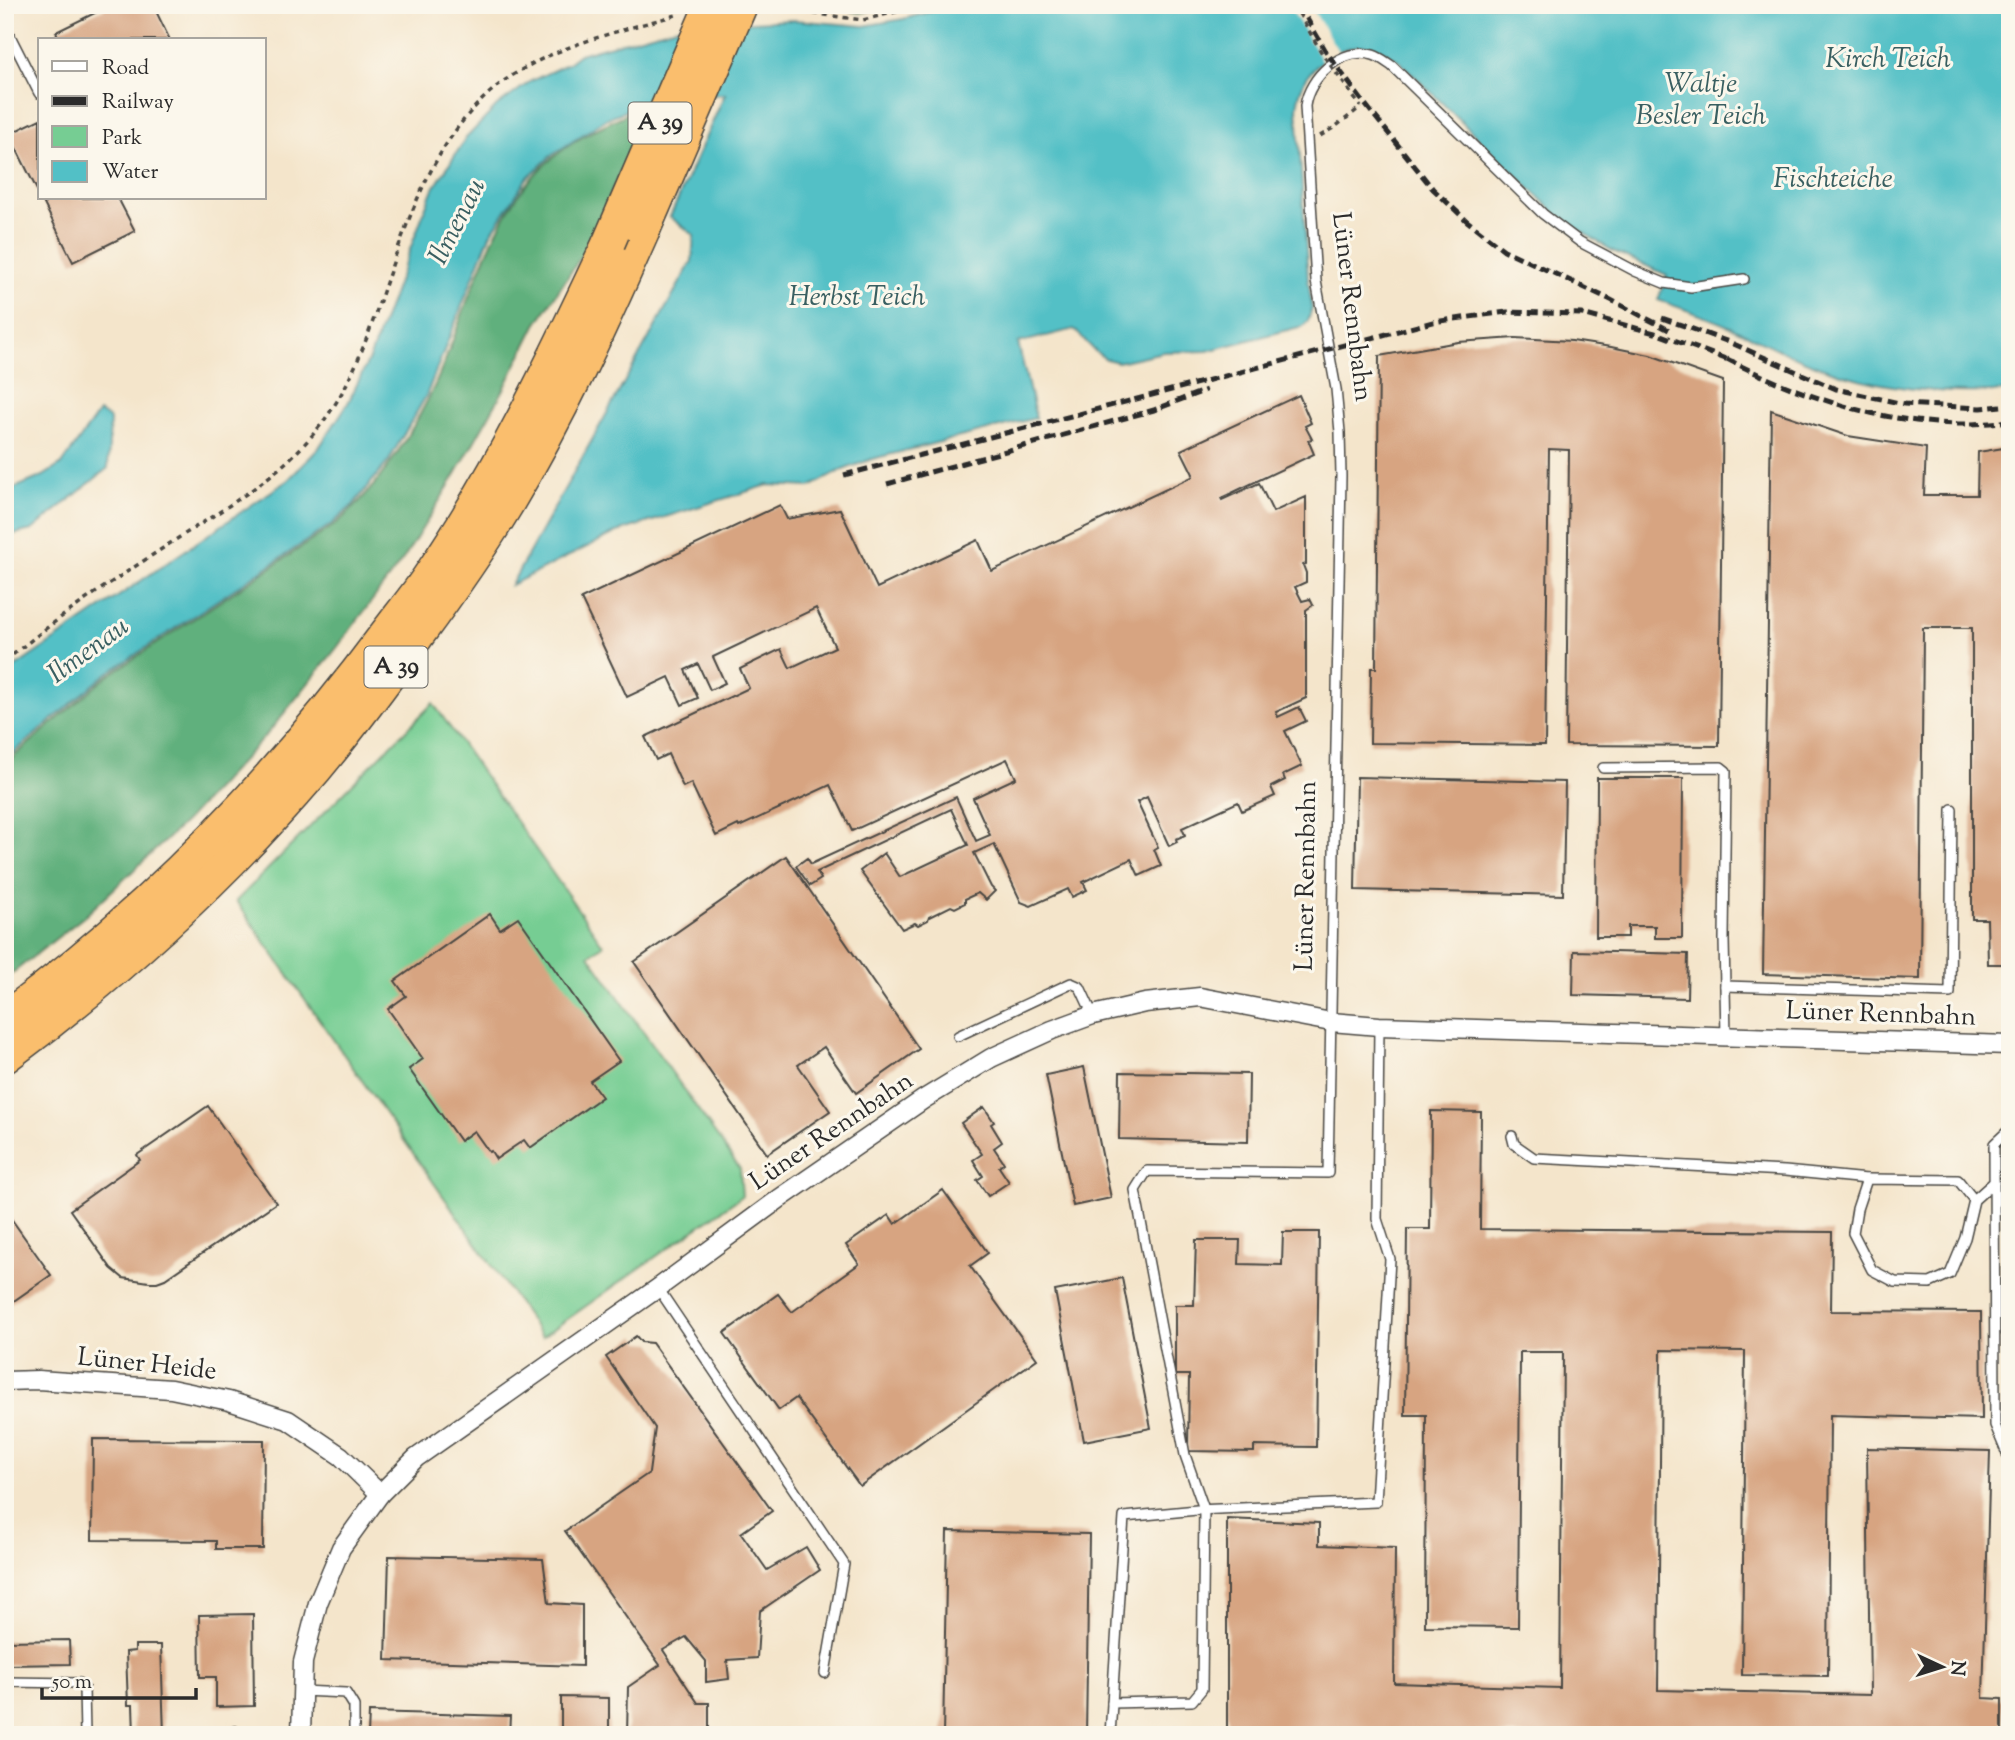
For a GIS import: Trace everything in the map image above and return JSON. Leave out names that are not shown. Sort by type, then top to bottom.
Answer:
[{"type":"highway","name":"A 39","points":[[5,1057],[121,965],[227,865],[315,770],[382,686],[454,586],[508,503],[560,410],[752,7]]},
{"type":"highway","name":"A 39","points":[[5,1018],[106,938],[208,844],[292,753],[361,668],[431,573],[483,490],[536,394],[609,242],[701,9]]},
{"type":"street","name":"Lüner Rennbahn","points":[[302,1735],[303,1662],[318,1603],[341,1548],[380,1494],[416,1458],[658,1288],[779,1199],[925,1099],[991,1058],[1052,1030],[1093,1015],[1145,1003],[1200,997],[1331,1022],[1379,1026],[2010,1045]]},
{"type":"street","name":"Lüner Heide","points":[[5,1381],[38,1380],[170,1389],[229,1401],[288,1420],[341,1456],[380,1494]]},
{"type":"lane","points":[[5,26],[38,91]]},
{"type":"lane","name":"Lüner Rennbahn","points":[[1331,1022],[1340,432],[1336,389],[1316,281],[1305,106],[1311,86],[1327,68],[1342,58],[1374,55],[1392,66],[1543,214],[1580,242],[1664,283],[1691,287],[1744,279]]},
{"type":"lane","points":[[1603,768],[1721,767],[1726,771],[1726,1037]]},
{"type":"lane","points":[[1725,986],[1950,993],[1952,809]]},
{"type":"lane","points":[[958,1035],[1071,983],[1080,987],[1093,1015]]},
{"type":"lane","points":[[1112,1703],[1192,1701],[1202,1689],[1203,1509],[1185,1455],[1135,1190],[1147,1171],[1328,1173],[1331,1022]]},
{"type":"lane","points":[[1110,1735],[1124,1517],[1203,1509],[1376,1502],[1390,1259],[1377,1219],[1379,1026]]},
{"type":"lane","points":[[2010,1129],[1994,1144],[1995,1425],[2010,1461]]},
{"type":"lane","points":[[1512,1136],[1514,1144],[1534,1158],[1785,1171],[1867,1179],[1958,1180],[1974,1200]]},
{"type":"lane","points":[[1867,1179],[1857,1209],[1853,1233],[1872,1270],[1895,1282],[1930,1283],[1950,1274],[1965,1238],[1974,1200],[1994,1182]]},
{"type":"lane","points":[[658,1288],[844,1564],[825,1673]]},
{"type":"lane","points":[[5,1682],[79,1683],[84,1688],[85,1735]]},
{"type":"lane","points":[[301,1691],[346,1693],[354,1706],[354,1735]]},
{"type":"path","points":[[752,7],[863,20],[924,5]]},
{"type":"path","points":[[1294,5],[1323,55],[1361,107],[1335,128]]},
{"type":"path","points":[[5,660],[78,605],[268,479],[315,432],[344,388],[364,349],[404,230],[428,175],[474,107],[508,79],[550,55],[616,32],[701,9]]},
{"type":"green space","points":[[815,5],[893,5],[861,13]]},
{"type":"green space","points":[[650,104],[588,246],[536,325],[503,391],[406,555],[336,649],[268,733],[185,822],[86,915],[5,979],[5,764],[106,677],[333,526],[348,513],[375,483],[398,451],[428,399],[487,252],[519,194],[541,168],[570,145],[617,118]]},
{"type":"green space","points":[[433,703],[603,945],[589,955],[740,1169],[742,1196],[542,1337],[236,901]]},
{"type":"water","name":"Fischteiche","points":[[958,5],[2010,5],[2010,391],[1940,391],[1871,382],[1826,369],[1719,322],[1658,300],[1667,275],[1611,250],[1559,217],[1398,60],[1377,48],[1353,47],[1343,49],[1317,66],[1304,82],[1298,101],[1312,308],[1308,321],[1303,326],[1207,351],[1163,352],[1118,362],[1106,359],[1096,352],[1074,329],[1018,343],[1036,418],[872,459],[840,471],[810,487],[768,485],[617,532],[511,585],[692,261],[694,235],[670,217],[725,94],[651,100],[608,118],[552,155],[527,178],[490,235],[426,396],[388,462],[353,505],[332,524],[105,675],[5,760],[5,674],[288,480],[318,449],[348,403],[370,357],[431,193],[466,138],[497,106],[531,81],[567,64],[580,54],[673,28],[793,20],[864,26]]},
{"type":"water","points":[[99,412],[110,419],[108,468],[32,530],[5,536],[5,492],[43,476],[62,464]]},
{"type":"pier","points":[[1289,5],[1310,5],[1340,54],[1324,65]]},
{"type":"building","points":[[111,5],[153,5],[169,38],[59,38],[56,32]]},
{"type":"building","points":[[38,120],[38,192],[9,134]]},
{"type":"building","points":[[42,200],[119,200],[135,231],[73,262]]},
{"type":"building","points":[[1515,338],[1572,341],[1650,355],[1723,381],[1719,746],[1566,745],[1569,450],[1549,449],[1545,745],[1370,743],[1371,668],[1376,668],[1379,356],[1458,342]]},
{"type":"building","points":[[1299,395],[1311,423],[1305,426],[1312,439],[1308,440],[1314,454],[1221,498],[1222,500],[1259,483],[1273,512],[1306,497],[1306,564],[1303,565],[1306,582],[1295,587],[1302,601],[1310,599],[1313,605],[1306,610],[1306,698],[1276,712],[1278,717],[1299,707],[1306,721],[1285,731],[1302,766],[1283,775],[1285,780],[1271,787],[1275,796],[1242,811],[1238,802],[1182,828],[1185,835],[1169,846],[1147,797],[1137,802],[1158,847],[1154,849],[1161,866],[1139,876],[1131,859],[1083,882],[1087,890],[1072,897],[1068,889],[1031,906],[1021,902],[994,844],[974,853],[995,891],[986,900],[978,893],[955,908],[951,906],[918,925],[915,923],[902,929],[860,871],[884,853],[900,877],[968,845],[951,809],[817,872],[821,879],[810,886],[796,866],[807,858],[811,864],[956,797],[976,841],[990,835],[973,798],[1016,778],[1007,759],[852,831],[830,785],[716,836],[691,783],[683,787],[668,754],[656,760],[645,737],[749,688],[740,669],[781,649],[790,668],[835,647],[816,608],[713,657],[725,683],[710,690],[698,664],[685,670],[698,698],[682,705],[669,677],[627,697],[581,599],[780,505],[787,519],[840,509],[877,588],[978,540],[992,571],[1192,477],[1181,450]]},
{"type":"building","points":[[1771,410],[1848,436],[1926,448],[1924,495],[1977,495],[1978,452],[2010,447],[2010,964],[1988,964],[1987,919],[1972,919],[1972,628],[1923,628],[1920,979],[1763,974]]},
{"type":"building","points":[[1357,777],[1565,782],[1563,895],[1355,890]]},
{"type":"building","points":[[1597,778],[1683,778],[1682,938],[1655,938],[1655,926],[1628,926],[1628,937],[1596,937]]},
{"type":"building","points":[[786,856],[919,1049],[856,1093],[824,1047],[798,1065],[830,1111],[767,1154],[634,962]]},
{"type":"building","points":[[490,914],[500,929],[518,917],[619,1061],[590,1081],[602,1097],[530,1148],[524,1140],[496,1159],[474,1131],[460,1141],[409,1069],[423,1059],[388,1009],[406,996],[395,981]]},
{"type":"building","points":[[1574,951],[1688,954],[1687,998],[1573,995]]},
{"type":"building","points":[[1084,1067],[1111,1198],[1073,1206],[1046,1075]]},
{"type":"building","points":[[1120,1072],[1249,1074],[1248,1142],[1119,1139]]},
{"type":"building","points":[[208,1106],[276,1203],[165,1279],[149,1282],[123,1278],[111,1268],[70,1210],[140,1160],[137,1155]]},
{"type":"building","points":[[984,1107],[1002,1142],[994,1148],[1004,1163],[999,1167],[1009,1182],[988,1196],[977,1180],[983,1176],[973,1160],[982,1154],[961,1123]]},
{"type":"building","points":[[1431,1111],[1481,1112],[1480,1229],[1832,1232],[1831,1311],[1981,1312],[1982,1419],[1830,1415],[1828,1676],[1742,1675],[1745,1351],[1661,1350],[1658,1690],[1870,1695],[1867,1448],[1990,1451],[1983,1698],[2002,1699],[2002,1735],[1227,1735],[1227,1519],[1319,1523],[1319,1545],[1395,1548],[1394,1683],[1560,1688],[1563,1352],[1520,1352],[1518,1627],[1425,1626],[1426,1415],[1405,1415],[1407,1229],[1430,1229]]},
{"type":"building","points":[[943,1190],[988,1253],[970,1266],[1037,1359],[860,1486],[796,1398],[779,1410],[724,1333],[778,1294],[792,1312],[859,1264],[846,1245],[889,1215],[895,1224]]},
{"type":"building","points":[[5,1210],[51,1275],[5,1307]]},
{"type":"building","points":[[1283,1232],[1319,1232],[1316,1447],[1254,1446],[1254,1452],[1188,1451],[1189,1375],[1175,1375],[1175,1305],[1194,1305],[1196,1240],[1240,1240],[1239,1264],[1282,1265]]},
{"type":"building","points":[[1122,1278],[1151,1428],[1084,1441],[1055,1291]]},
{"type":"building","points":[[636,1336],[641,1342],[652,1343],[772,1511],[741,1533],[767,1570],[806,1547],[820,1570],[760,1611],[757,1658],[727,1660],[729,1679],[706,1682],[706,1661],[686,1637],[663,1650],[698,1703],[709,1703],[709,1735],[627,1735],[628,1687],[660,1665],[565,1531],[649,1473],[655,1428],[606,1357]]},
{"type":"building","points":[[93,1439],[264,1440],[263,1549],[216,1549],[216,1541],[92,1540]]},
{"type":"building","points":[[947,1531],[1089,1534],[1086,1735],[943,1735]]},
{"type":"building","points":[[389,1556],[543,1559],[549,1603],[582,1605],[582,1666],[386,1660]]},
{"type":"building","points":[[253,1614],[254,1706],[216,1707],[216,1677],[200,1677],[199,1615]]},
{"type":"building","points":[[69,1640],[70,1664],[5,1665],[5,1641]]},
{"type":"building","points":[[135,1645],[161,1645],[164,1735],[134,1735],[133,1705],[128,1705],[126,1652],[135,1651]]},
{"type":"building","points":[[561,1697],[609,1698],[609,1735],[561,1735]]},
{"type":"building","points":[[369,1712],[510,1716],[509,1735],[368,1735]]},
{"type":"railway","points":[[1299,5],[1327,53],[1361,99],[1433,189],[1467,221],[1504,250],[1671,331]]},
{"type":"railway","points":[[844,475],[1433,322],[1507,312],[1582,314],[1655,333],[1734,362]]},
{"type":"railway","points":[[1662,318],[1729,342],[1836,389],[1904,404],[1981,408],[2010,405]]},
{"type":"railway","points":[[1727,359],[1794,389],[1864,411],[1937,423],[2010,421]]},
{"type":"railway","points":[[887,484],[1154,410],[1206,390]]},
{"type":"water label","name":"Kirch Teich","points":[[1888,60]]},
{"type":"water label","name":"Waltje Besler Teich","points":[[1701,101]]},
{"type":"water label","name":"Ilmenau","points":[[458,222]]},
{"type":"water label","name":"Herbst Teich","points":[[857,298]]},
{"type":"water label","name":"Ilmenau","points":[[89,651]]}]
